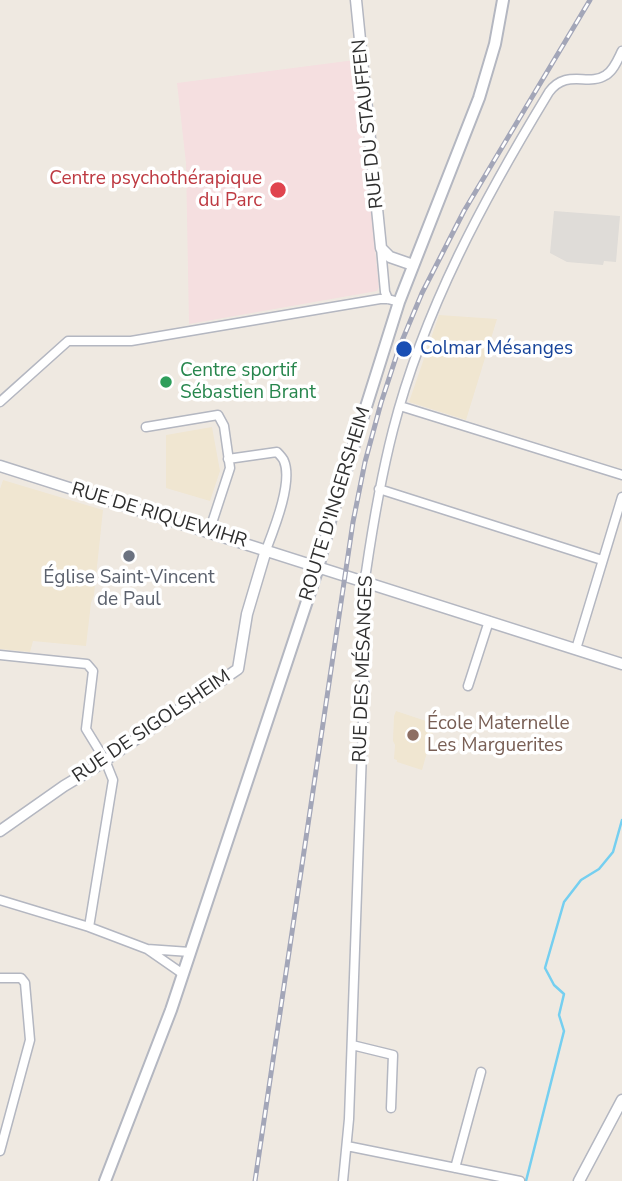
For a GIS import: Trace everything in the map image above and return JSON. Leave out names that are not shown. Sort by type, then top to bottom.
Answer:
[{"type":"main road","name":"ROUTE D'INGERSHEIM","points":[[104,1181],[171,1010],[318,568],[393,300],[413,265],[479,98],[495,44],[503,0]]},
{"type":"street","name":"RUE DU STAUFFEN","points":[[356,0],[385,292],[393,300]]},
{"type":"street","name":"RUE DES MÉSANGES","points":[[343,1181],[351,1082],[364,694],[363,582],[393,428],[430,318],[453,266],[485,201],[549,92],[557,83],[565,80],[606,75],[622,51]]},
{"type":"street","points":[[382,248],[390,257],[413,265]]},
{"type":"street","points":[[0,402],[68,341],[131,341],[338,305],[393,300]]},
{"type":"street","points":[[400,406],[622,475]]},
{"type":"street","points":[[146,427],[218,415],[224,426],[230,468],[209,532]]},
{"type":"street","points":[[228,459],[277,452],[284,459],[286,476],[283,498],[266,550]]},
{"type":"street","name":"RUE DE RIQUEWIHR","points":[[0,466],[622,664]]},
{"type":"street","points":[[379,489],[602,560]]},
{"type":"street","points":[[576,649],[622,497]]},
{"type":"street","name":"RUE DE SIGOLSHEIM","points":[[0,831],[238,669],[247,614],[266,550]]},
{"type":"street","points":[[468,686],[489,621]]},
{"type":"street","points":[[0,655],[87,664],[93,671],[86,729],[105,760],[113,780],[89,926]]},
{"type":"street","points":[[0,900],[89,926],[147,949],[183,974]]},
{"type":"street","points":[[147,949],[190,952]]},
{"type":"street","points":[[0,978],[21,978],[25,982],[30,1040],[0,1151]]},
{"type":"street","points":[[352,1045],[393,1055],[391,1108]]},
{"type":"street","points":[[456,1168],[481,1072]]},
{"type":"street","points":[[579,1181],[622,1100]]},
{"type":"street","points":[[347,1146],[519,1181]]},
{"type":"shaded area","name":"Centre psychothérapique du Parc","points":[[355,60],[379,287],[377,291],[189,324],[186,163],[177,83]]},
{"type":"shaded area","points":[[554,211],[620,216],[616,262],[604,261],[603,265],[567,262],[550,253]]},
{"type":"shaded area","points":[[439,315],[497,319],[466,420],[409,402]]},
{"type":"shaded area","points":[[212,427],[220,471],[210,501],[166,488],[166,435]]},
{"type":"shaded area","points":[[3,480],[103,510],[86,646],[33,641],[30,652],[0,649],[0,489]]},
{"type":"shaded area","name":"École Maternelle Les Marguerites","points":[[396,711],[435,724],[422,770],[394,759]]},
{"type":"waterway","points":[[526,1181],[564,1031],[559,1015],[564,994],[554,985],[545,968],[564,902],[581,880],[599,869],[613,852],[622,820]]},
{"type":"railway","points":[[255,1181],[353,522],[381,403],[399,348],[422,293],[464,211],[590,0]]},
{"type":"place","name":"Centre psychothérapique du Parc","points":[[278,190]]},
{"type":"place","name":"Colmar Mésanges","points":[[404,349]]},
{"type":"place","name":"Centre sportif Sébastien Brant","points":[[166,382]]},
{"type":"place","name":"Église Saint-Vincent de Paul","points":[[129,556]]},
{"type":"place","name":"École Maternelle Les Marguerites","points":[[413,735]]}]
